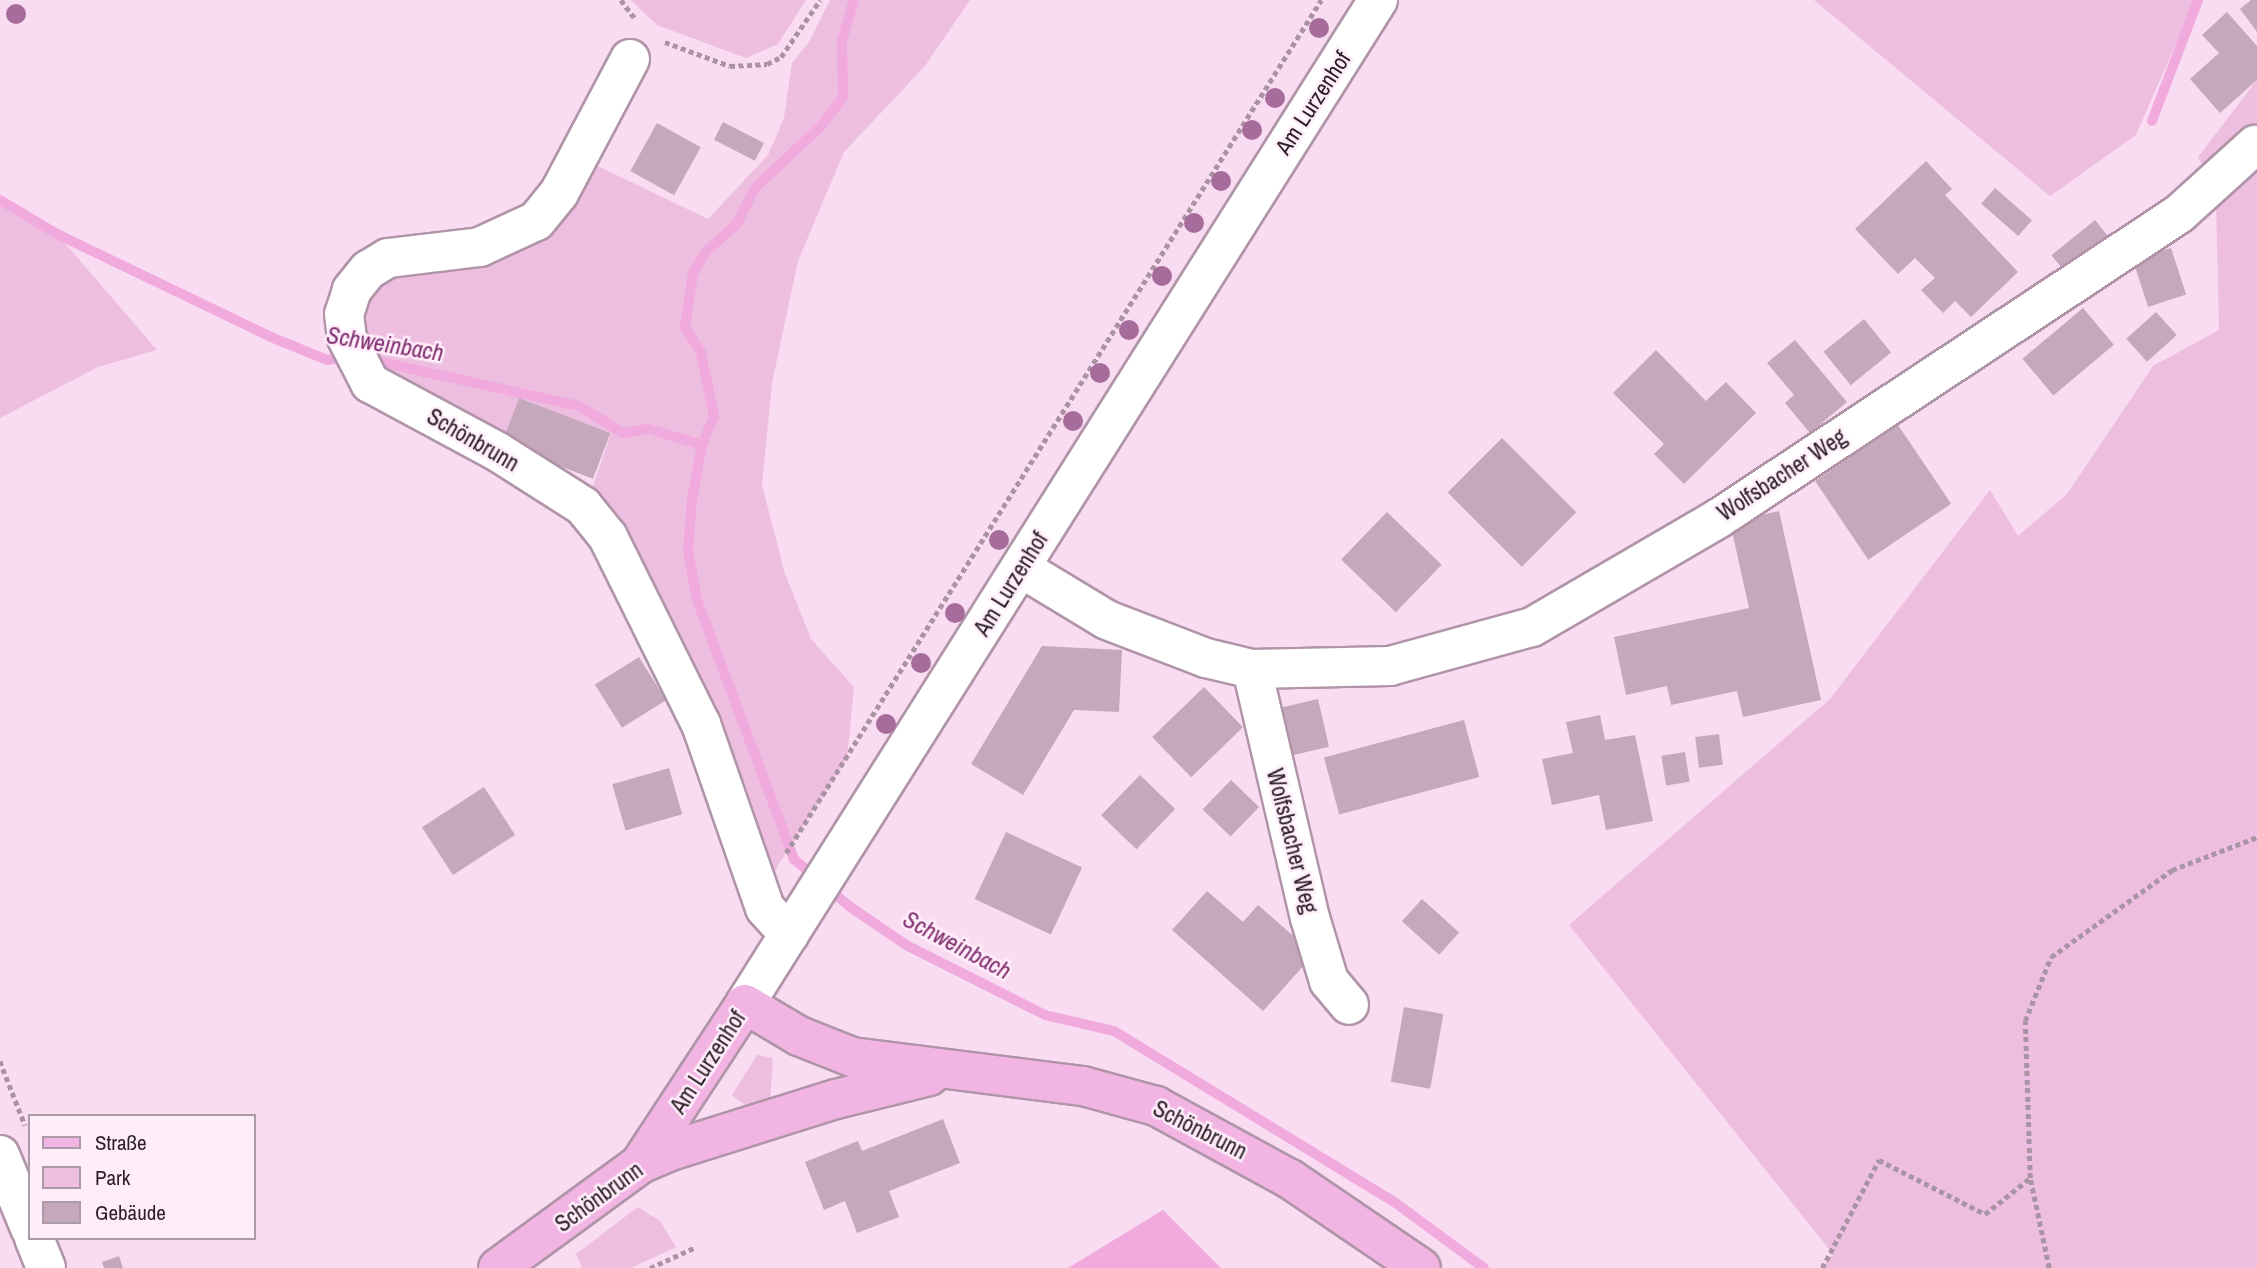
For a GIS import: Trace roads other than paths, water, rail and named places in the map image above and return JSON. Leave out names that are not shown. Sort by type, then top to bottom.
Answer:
[{"type":"main road","name":"Schönbrunn","points":[[745,1004],[799,1036],[852,1057],[948,1072],[1083,1086],[1156,1106],[1290,1179],[1421,1268]]},
{"type":"main road","name":"Am Lurzenhof","points":[[640,1164],[745,1004]]},
{"type":"main road","name":"Schönbrunn","points":[[498,1268],[640,1164],[836,1099],[948,1072]]},
{"type":"street","name":"Am Lurzenhof","points":[[745,1004],[1378,0]]},
{"type":"street","name":"Schönbrunn","points":[[643,42],[559,193],[536,221],[480,247],[388,258],[369,270],[352,290],[344,314],[347,338],[370,383],[498,452],[583,506],[608,537],[701,724],[765,908],[789,935]]},
{"type":"street","name":"Wolfsbacher Weg","points":[[1021,568],[1107,620],[1206,658],[1252,668],[1390,666],[1532,627],[1719,518],[2179,214],[2255,145]]},
{"type":"street","name":"Wolfsbacher Weg","points":[[1252,668],[1310,918],[1329,981],[1349,1005]]},
{"type":"street","points":[[0,1155],[28,1223]]},
{"type":"street","points":[[35,1240],[46,1268]]},
{"type":"waterway","name":"Schweinbach","points":[[854,0],[842,40],[843,97],[820,127],[755,188],[736,225],[707,250],[693,273],[685,327],[701,353],[714,416],[702,445],[692,500],[688,551],[697,600],[794,859],[849,906],[906,945],[1045,1015],[1114,1031],[1393,1201],[1484,1268]]},
{"type":"waterway","points":[[2152,121],[2198,0]]},
{"type":"waterway","name":"Schweinbach","points":[[0,200],[57,234],[271,337],[327,360],[348,357]]},
{"type":"waterway","name":"Schweinbach","points":[[367,359],[579,406],[623,433],[649,429],[702,445]]}]
